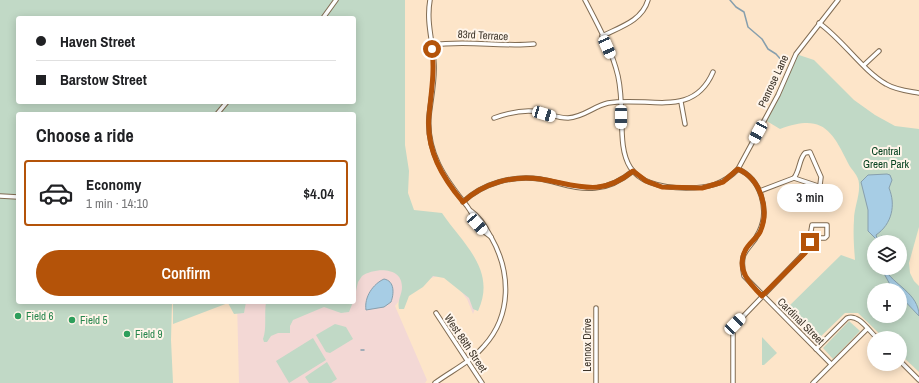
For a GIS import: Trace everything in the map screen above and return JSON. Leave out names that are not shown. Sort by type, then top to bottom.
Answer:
[{"type":"street","points":[[324,16],[336,0]]},
{"type":"street","points":[[430,0],[428,23],[434,70],[429,116],[430,143],[441,172],[463,202],[483,222],[496,246],[504,266],[506,282],[504,305],[494,334],[484,347],[467,361],[434,383]]},
{"type":"street","points":[[463,202],[476,191],[506,180],[540,179],[577,187],[595,188],[612,184],[633,171],[623,149],[621,102],[617,74],[602,36],[585,0]]},
{"type":"street","points":[[602,36],[634,20],[644,10],[648,0]]},
{"type":"street","name":"Penrose Lane","points":[[633,171],[646,181],[662,187],[702,188],[723,182],[738,169],[778,95],[796,54],[838,0]]},
{"type":"street","points":[[819,24],[850,50],[874,76],[886,84],[919,93]]},
{"type":"street","name":"83rd Terrace","points":[[432,45],[463,42],[511,45],[534,44]]},
{"type":"street","points":[[864,65],[879,51]]},
{"type":"street","points":[[494,118],[507,113],[530,111],[560,118],[575,117],[605,104],[621,102],[681,102],[693,98],[704,89],[713,72]]},
{"type":"street","points":[[681,102],[685,124]]},
{"type":"street","points":[[219,112],[225,104]]},
{"type":"street","points":[[738,169],[752,179],[760,191],[794,178],[814,185],[820,185],[821,177],[810,152],[805,152],[802,155],[800,166],[794,178]]},
{"type":"street","name":"Cardinal Street","points":[[760,191],[762,224],[757,236],[745,252],[743,270],[747,281],[831,364]]},
{"type":"street","points":[[0,196],[16,197]]},
{"type":"street","points":[[733,383],[733,327],[805,253],[811,238],[812,225],[827,225],[828,234],[825,238],[811,238]]},
{"type":"street","name":"Lennox Drive","points":[[596,308],[596,383]]},
{"type":"street","name":"West 86th Street","points":[[436,313],[482,383]]},
{"type":"street","points":[[816,349],[848,317],[856,318],[870,331]]},
{"type":"street","points":[[813,383],[867,328]]},
{"type":"street","points":[[907,368],[919,380]]},
{"type":"shaded area","points":[[438,215],[472,261],[478,275],[479,299],[473,314],[467,299],[453,281],[442,275],[424,280],[409,288],[395,306],[427,380],[425,383],[239,383],[237,304],[356,304],[356,216]]},
{"type":"green space","points":[[0,0],[405,0],[405,145],[409,171],[408,193],[414,210],[442,213],[475,258],[483,283],[483,296],[478,311],[473,309],[469,298],[444,278],[433,276],[423,287],[409,296],[404,309],[399,309],[402,287],[401,280],[393,272],[380,270],[367,273],[362,276],[358,282],[356,291],[356,112],[16,112],[16,304],[172,304],[171,340],[173,383],[0,383]]},
{"type":"green space","name":"Central Green Park","points":[[796,54],[814,60],[854,100],[875,115],[895,126],[919,129],[919,227],[909,263],[910,273],[914,281],[919,286],[919,372],[907,361],[907,331],[877,331],[868,323],[907,323],[907,283],[867,283],[867,322],[858,313],[845,313],[816,341],[785,310],[841,255],[855,260],[854,225],[859,193],[859,181],[836,141],[823,127],[806,123],[780,129],[765,120]]},
{"type":"green space","points":[[173,304],[225,304],[173,324]]},
{"type":"green space","points":[[229,304],[246,304],[244,313],[234,314]]},
{"type":"green space","points":[[266,304],[352,304],[349,312],[341,313],[324,307],[293,320],[290,326],[290,333],[278,333],[271,336],[267,342],[264,342],[263,339],[265,331]]},
{"type":"green space","points":[[849,321],[860,331],[833,359],[823,348]]},
{"type":"green space","points":[[335,324],[346,327],[353,339],[330,353],[326,352],[316,335]]},
{"type":"green space","points":[[762,337],[777,353],[764,365],[762,365]]},
{"type":"green space","points":[[313,338],[326,360],[289,383],[276,361]]},
{"type":"green space","points":[[327,362],[337,379],[331,383],[309,383],[305,377]]},
{"type":"water","points":[[887,174],[890,175],[892,180],[889,188],[892,201],[891,214],[886,225],[876,235],[872,235],[868,231],[868,210],[861,182],[868,175]]},
{"type":"water","points":[[885,275],[889,275],[897,283],[889,283]]},
{"type":"water","points":[[384,279],[390,282],[393,288],[391,302],[384,307],[366,310],[366,300],[370,292],[376,284]]},
{"type":"water","points":[[907,292],[915,301],[919,316],[907,303]]},
{"type":"waterway","points":[[730,0],[736,7],[744,12],[748,27],[762,39],[768,49],[776,54],[784,63]]},
{"type":"place","name":"Field 6","points":[[18,316]]},
{"type":"place","name":"Field 5","points":[[72,320]]},
{"type":"place","name":"Field 9","points":[[127,334]]},
{"type":"route","points":[[432,49],[434,79],[429,116],[430,143],[441,172],[463,202],[469,196],[485,186],[506,180],[528,178],[540,179],[577,187],[595,188],[612,184],[633,171],[646,181],[662,187],[702,188],[717,185],[723,182],[738,169],[749,175],[756,184],[762,197],[763,217],[760,232],[748,246],[743,257],[744,276],[762,296],[805,253],[810,242]]}]
